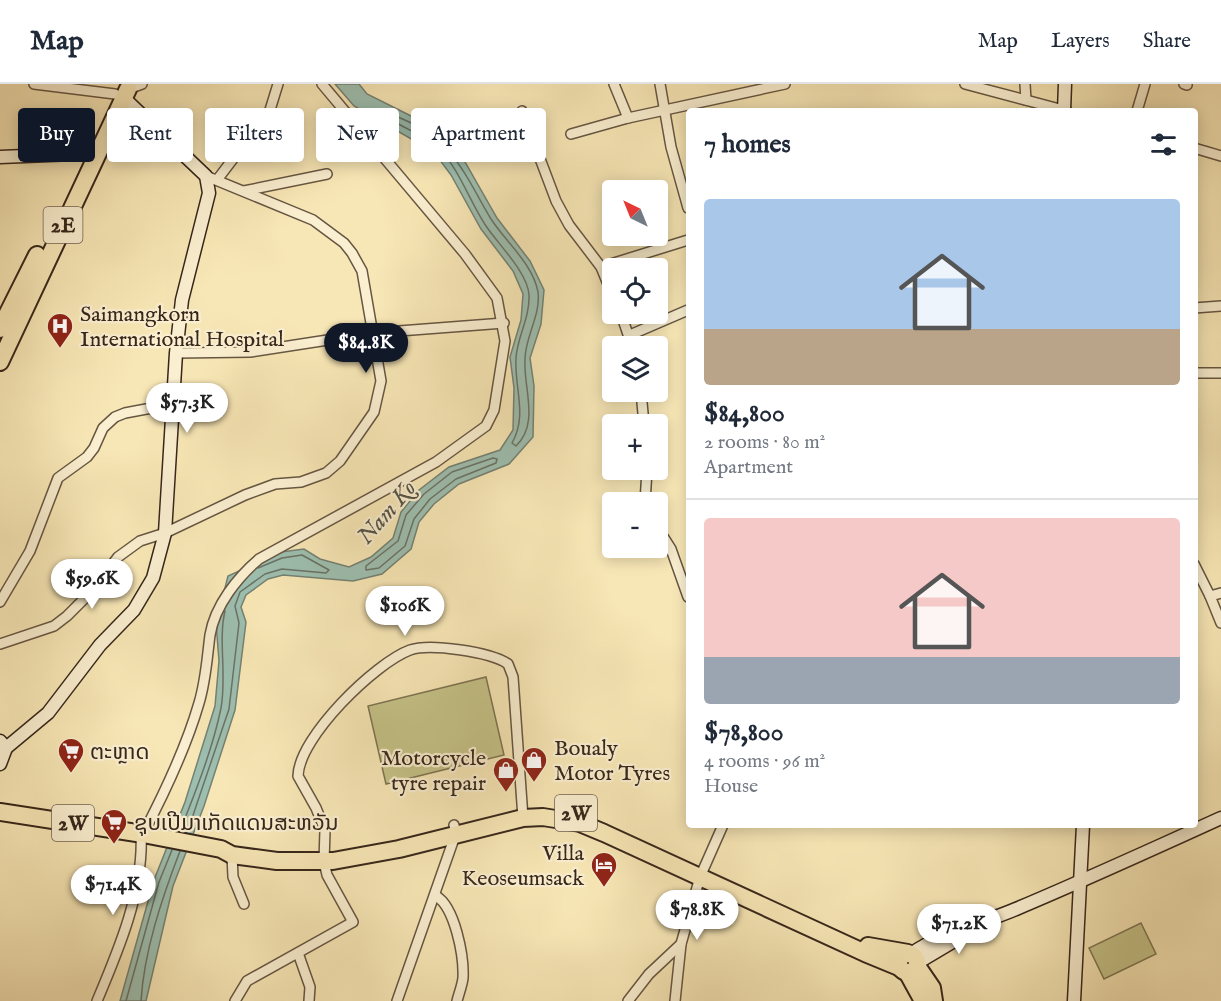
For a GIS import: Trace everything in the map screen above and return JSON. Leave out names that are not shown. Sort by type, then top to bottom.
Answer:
[{"type":"highway","name":"2E","points":[[95,147],[126,89]]},
{"type":"highway","name":"2E","points":[[0,362],[6,328],[88,162]]},
{"type":"highway","name":"2W","points":[[0,813],[143,834],[221,850],[233,845],[278,853],[324,857],[399,849],[455,829],[523,814],[552,817],[580,823],[702,873],[867,950],[910,962]]},
{"type":"highway","points":[[910,962],[923,1001]]},
{"type":"highway","points":[[910,962],[932,988],[934,1001]]},
{"type":"street","points":[[0,644],[54,626],[93,591],[118,557],[140,541],[165,533],[245,495],[275,484],[301,482],[326,473],[340,461],[374,412],[381,381],[362,271],[344,243],[313,220],[211,178],[126,89],[34,84]]},
{"type":"street","points":[[0,764],[3,745],[48,713],[100,645],[134,610],[153,578],[165,533],[176,353],[182,300],[211,178],[270,110],[279,84]]},
{"type":"street","points":[[97,1001],[116,956],[142,866],[143,834],[185,743],[199,704],[207,671],[211,632],[240,576],[260,558],[436,462],[486,426],[494,410],[505,341],[504,323],[497,298],[465,254],[322,84]]},
{"type":"street","points":[[614,84],[628,118]]},
{"type":"street","points":[[660,84],[671,147],[686,201]]},
{"type":"street","points":[[571,134],[628,118],[785,84]]},
{"type":"street","points":[[964,84],[1028,104],[1049,108]]},
{"type":"street","points":[[1024,84],[1028,104]]},
{"type":"street","points":[[1065,84],[1065,108]]},
{"type":"street","points":[[1138,108],[1145,84]]},
{"type":"street","points":[[1198,149],[1221,156]]},
{"type":"street","points":[[0,157],[18,156]]},
{"type":"street","points":[[541,162],[556,201],[569,225],[601,267],[686,241]]},
{"type":"street","points":[[244,191],[327,174]]},
{"type":"street","points":[[1198,308],[1221,306]]},
{"type":"street","points":[[625,324],[630,335],[686,311]]},
{"type":"street","points":[[176,353],[250,352],[373,333],[504,323]]},
{"type":"street","points":[[1198,373],[1221,373]]},
{"type":"street","points":[[0,602],[30,551],[58,478],[87,456],[94,448],[104,428],[115,417],[125,412],[173,404]]},
{"type":"street","points":[[668,544],[686,591]]},
{"type":"street","points":[[1198,572],[1221,622]]},
{"type":"street","points":[[1210,596],[1221,593]]},
{"type":"street","points":[[235,1001],[247,981],[353,922],[327,875],[324,857],[325,830],[298,776],[299,760],[320,729],[356,689],[389,660],[422,647],[468,652],[508,664],[513,676],[513,708],[523,814]]},
{"type":"street","points":[[910,962],[958,930],[986,922],[1082,882],[1221,818]]},
{"type":"street","points":[[675,1001],[681,944],[702,873],[722,828]]},
{"type":"street","points":[[1074,1001],[1082,882],[1083,828]]},
{"type":"street","points":[[397,1001],[436,896],[455,829]]},
{"type":"street","points":[[221,850],[244,904]]},
{"type":"street","points":[[436,896],[443,902],[459,937],[463,979],[458,1001]]},
{"type":"street","points":[[628,1001],[649,974],[681,944]]},
{"type":"street","points":[[298,952],[310,987],[309,1001]]},
{"type":"shaded area","points":[[486,677],[504,755],[386,784],[368,706]]},
{"type":"shaded area","points":[[1141,923],[1156,954],[1104,979],[1089,948]]},
{"type":"water","points":[[335,84],[359,84],[367,94],[395,108],[357,108]]},
{"type":"water","points":[[399,110],[411,116],[411,139],[399,132]]},
{"type":"water","points":[[441,162],[465,162],[497,218],[530,261],[544,290],[541,324],[530,358],[534,386],[533,437],[509,464],[459,484],[434,504],[419,522],[411,549],[382,574],[353,581],[283,575],[268,579],[246,595],[241,607],[246,622],[235,710],[204,806],[173,886],[146,1001],[120,1001],[154,880],[185,802],[215,706],[219,661],[216,623],[228,576],[281,552],[304,549],[320,559],[349,567],[371,557],[393,538],[401,512],[419,490],[449,467],[500,450],[513,430],[514,388],[510,357],[521,320],[523,294],[513,271],[481,229]]},
{"type":"place","name":"Saimangkorn International Hospital","points":[[60,349]]},
{"type":"place","name":"ຕະຫຼາດ","points":[[71,774]]},
{"type":"place","name":"Boualy Motor Tyres","points":[[534,783]]},
{"type":"place","name":"Motorcycle tyre repair","points":[[506,793]]},
{"type":"place","name":"ຊຸບເປີມາເກັດແດນສະຫວັນ","points":[[114,845]]},
{"type":"place","name":"Villa Keoseumsack","points":[[604,888]]},
{"type":"water label","name":"Nam Ko","points":[[386,512]]}]
